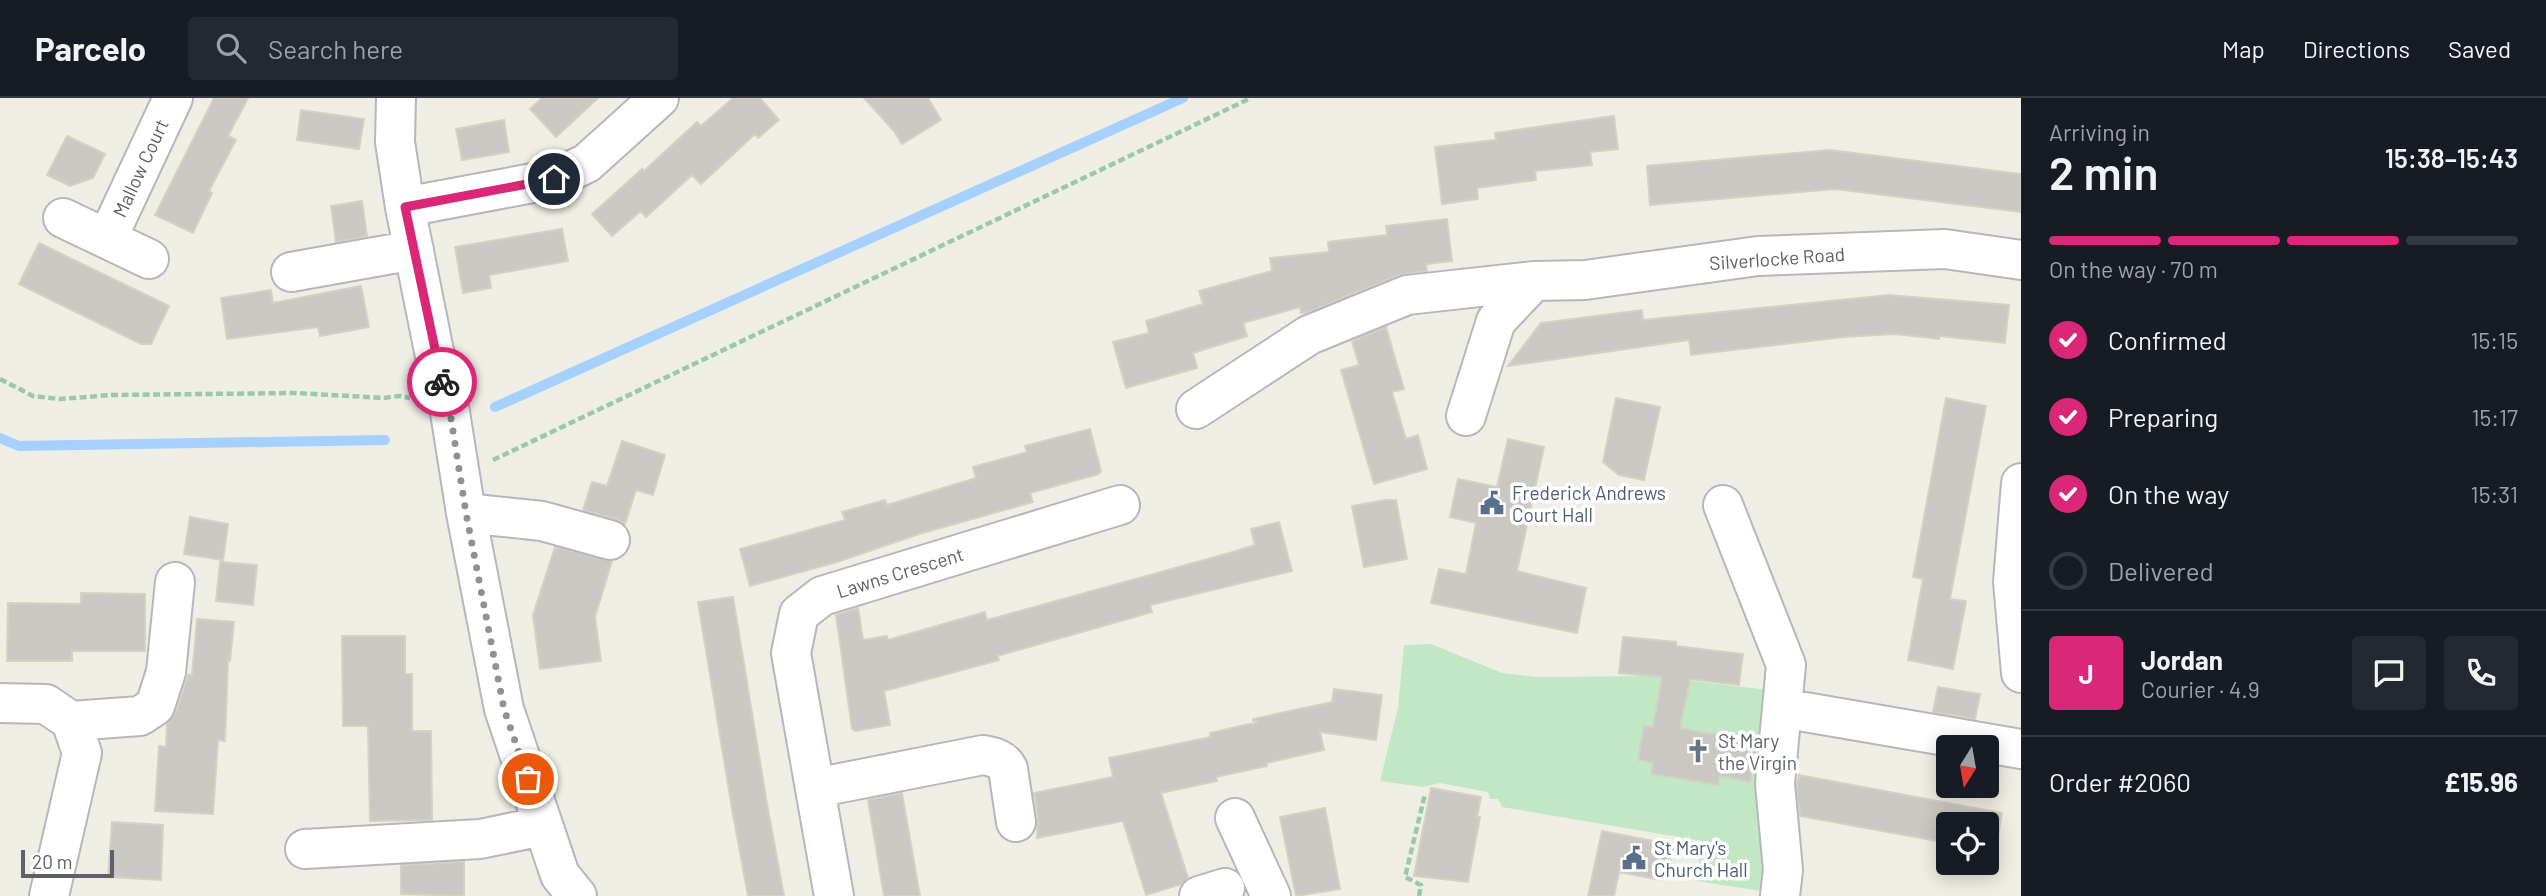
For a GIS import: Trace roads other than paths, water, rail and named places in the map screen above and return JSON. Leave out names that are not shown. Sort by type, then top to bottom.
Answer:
[{"type":"street","name":"Mallow Court","points":[[107,239],[173,98]]},
{"type":"street","points":[[396,98],[396,142],[405,207],[436,360],[449,406],[466,513],[504,709],[560,875],[577,896]]},
{"type":"street","points":[[405,207],[554,179],[587,163],[659,98]]},
{"type":"street","name":"Mallow Court","points":[[63,218],[149,259]]},
{"type":"street","name":"Silverlocke Road","points":[[1196,409],[1309,335],[1407,295],[1534,281],[1585,280],[1758,256],[1945,249],[2021,260]]},
{"type":"street","points":[[291,272],[414,250]]},
{"type":"street","points":[[1466,416],[1496,321],[1534,281]]},
{"type":"street","points":[[2021,483],[2013,582],[2021,673]]},
{"type":"street","name":"Lawns Crescent","points":[[834,896],[791,653],[799,614],[822,596],[1120,505]]},
{"type":"street","points":[[1723,505],[1786,665],[1775,784],[1783,870],[1780,896]]},
{"type":"street","points":[[466,513],[541,521],[610,540]]},
{"type":"street","points":[[71,721],[141,716],[155,706],[166,672],[175,582]]},
{"type":"street","points":[[0,703],[47,704],[71,721],[82,754],[49,896]]},
{"type":"street","points":[[1805,712],[2021,749]]},
{"type":"street","points":[[816,788],[983,755],[1004,762],[1008,769],[1016,822]]},
{"type":"street","points":[[1235,818],[1271,896]]},
{"type":"street","points":[[305,849],[480,839],[544,826]]},
{"type":"waterway","points":[[495,407],[1183,98]]},
{"type":"waterway","points":[[0,438],[19,446],[385,440]]},
{"type":"place","name":"Frederick Andrews Court Hall","points":[[1492,503]]},
{"type":"place","name":"St Mary the Virgin","points":[[1698,751]]},
{"type":"place","name":"St Mary's Church Hall","points":[[1634,858]]}]
